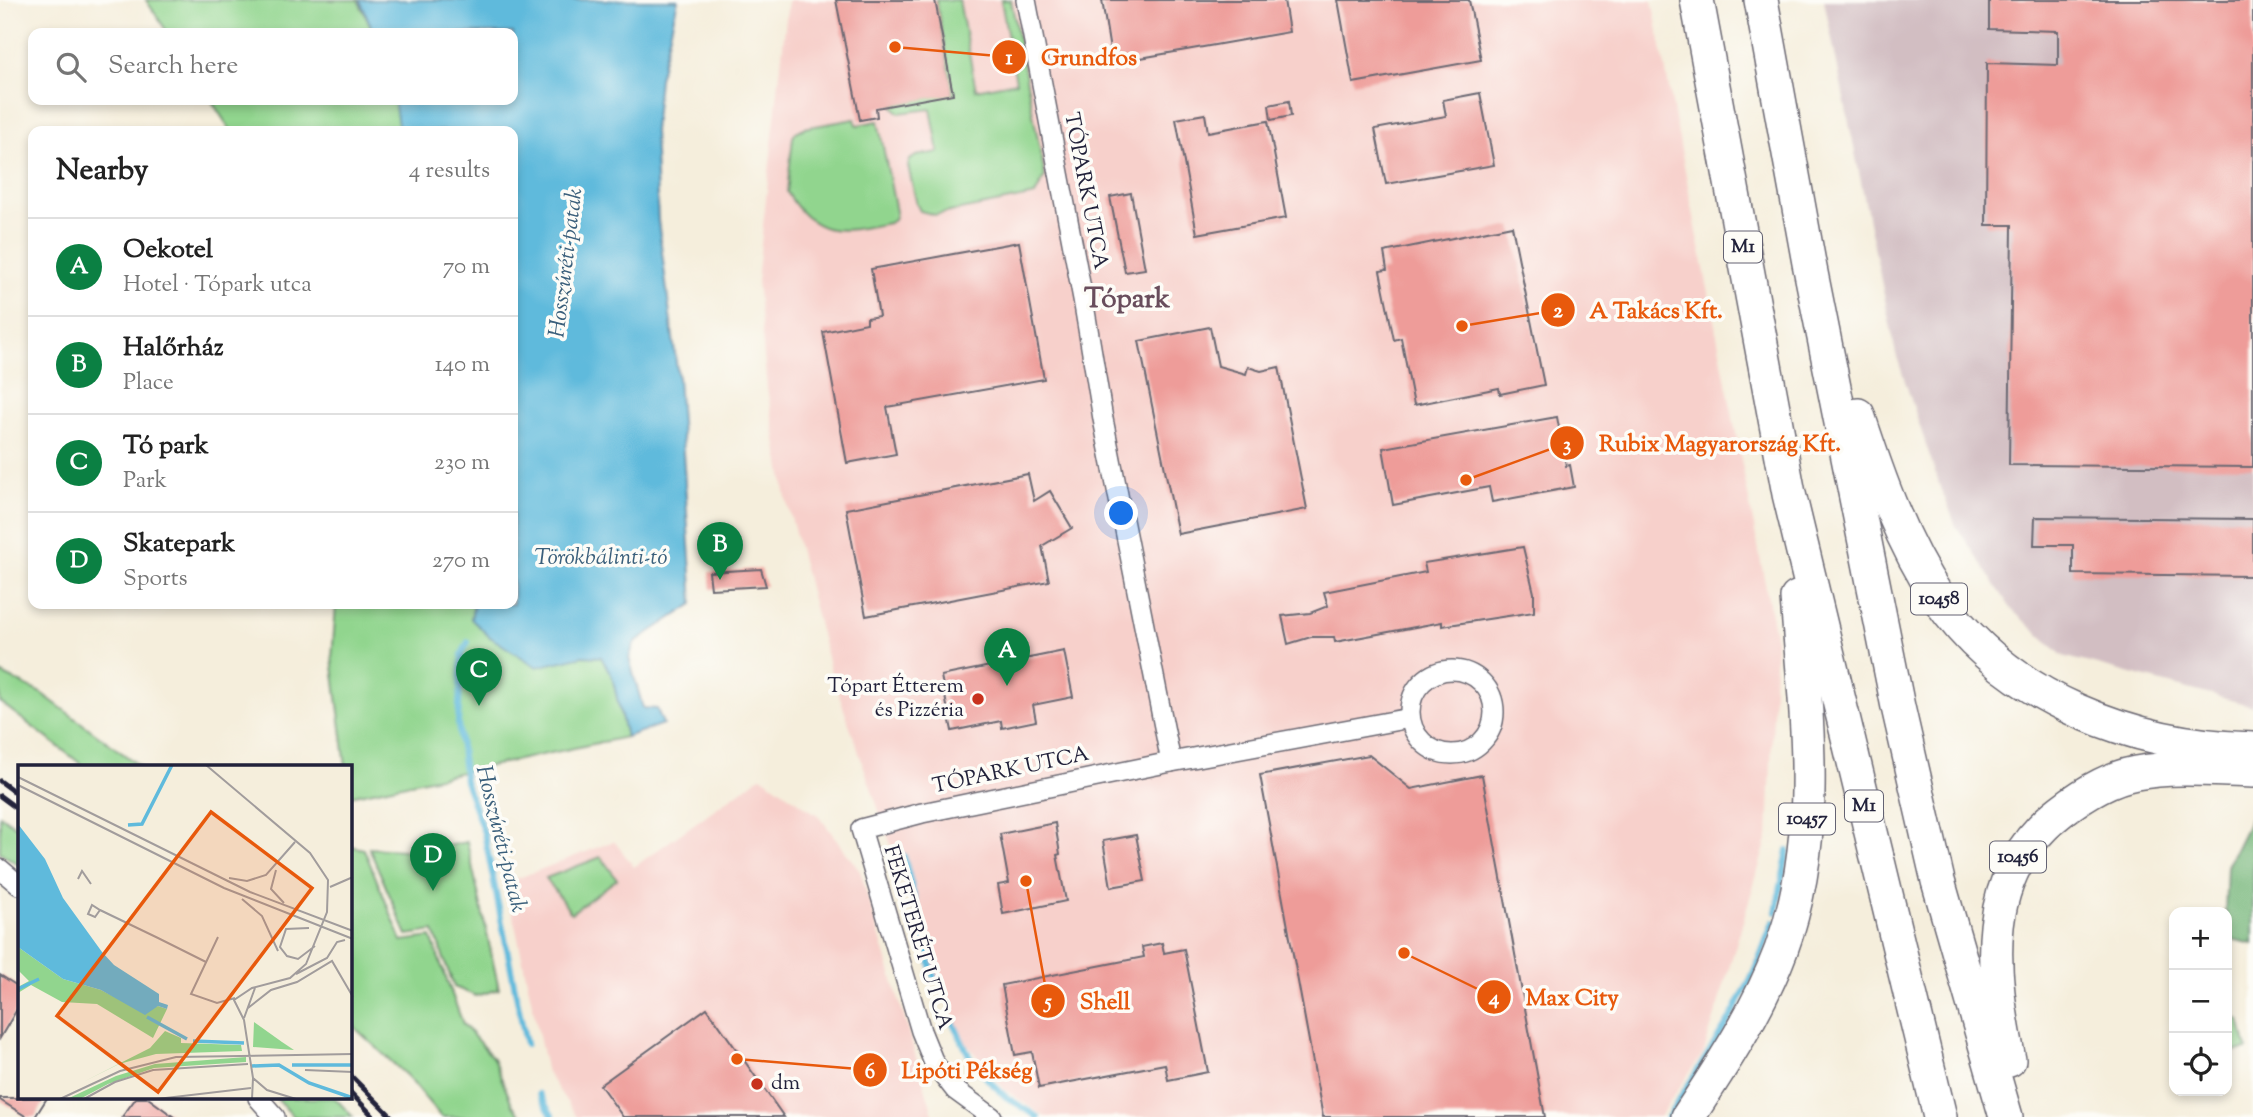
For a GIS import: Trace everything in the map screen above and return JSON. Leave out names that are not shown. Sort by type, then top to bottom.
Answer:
[{"type":"highway","name":"M1","points":[[1697,0],[1789,494],[1940,1117]]},
{"type":"highway","points":[[1761,0],[1809,263],[1898,707],[1938,881],[2006,1117]]},
{"type":"highway","name":"10458","points":[[1809,263],[1889,505],[1922,571],[1960,624],[1996,660],[2016,675],[2051,697],[2104,723],[2150,736],[2200,745],[2253,749]]},
{"type":"highway","name":"10457","points":[[1688,1117],[1736,1041],[1763,991],[1780,951],[1800,883],[1806,842],[1809,751],[1789,494]]},
{"type":"highway","name":"10456","points":[[2020,1117],[1996,984],[1995,946],[2001,900],[2012,866],[2021,851],[2049,820],[2088,792],[2110,781],[2154,770],[2253,771]]},
{"type":"street","name":"TÓPARK UTCA","points":[[1026,0],[1103,419],[1171,762]]},
{"type":"street","points":[[1453,669],[1471,674],[1486,686],[1494,703],[1494,722],[1483,742],[1462,754],[1439,753],[1420,740],[1410,718],[1411,700],[1420,684],[1435,673],[1453,669]]},
{"type":"street","name":"TÓPARK UTCA","points":[[861,829],[922,813],[1171,762],[1410,718]]},
{"type":"street","name":"FEKETERÉT UTCA","points":[[861,829],[921,1031],[934,1062],[955,1090],[992,1117]]},
{"type":"street","points":[[0,869],[18,884]]},
{"type":"street","points":[[955,1090],[976,1117]]},
{"type":"street","points":[[260,1100],[274,1115]]},
{"type":"shaded area","points":[[788,0],[1652,0],[1776,640],[1768,837],[1704,1052],[1659,1117],[1045,1117],[1005,1090],[964,1041],[937,978],[830,669],[786,498],[767,388],[757,280]]},
{"type":"shaded area","points":[[1824,0],[2253,0],[2253,706],[2063,656],[2012,610],[1956,526],[1938,481],[1896,354]]},
{"type":"shaded area","points":[[761,776],[819,816],[860,871],[934,1117],[577,1117],[547,1073],[506,883],[614,841],[634,867]]},
{"type":"green space","points":[[146,0],[358,0],[372,28],[165,28]]},
{"type":"green space","points":[[936,0],[959,0],[976,90],[1016,82],[1001,0],[1011,0],[1045,176],[1035,195],[935,215],[920,211],[908,166],[910,160],[916,156],[939,152],[931,109],[899,113],[892,105],[953,93]]},
{"type":"green space","points":[[214,105],[396,105],[402,126],[228,126]]},
{"type":"green space","points":[[855,119],[857,125],[878,121],[896,212],[894,220],[889,223],[857,229],[831,229],[808,218],[787,192],[793,137],[804,128]]},
{"type":"green space","points":[[336,609],[473,609],[471,619],[490,637],[583,656],[602,657],[612,676],[626,737],[352,796],[352,765],[346,765],[332,658]]},
{"type":"green space","points":[[0,673],[41,693],[138,765],[82,765],[0,702]]},
{"type":"green space","points":[[2253,813],[2253,944],[2232,939],[2232,907],[2225,907],[2227,866]]},
{"type":"green space","points":[[0,815],[18,828],[18,864],[0,852]]},
{"type":"green space","points":[[467,842],[499,989],[476,996],[454,987],[434,931],[407,935],[369,848],[421,851]]},
{"type":"green space","points":[[352,846],[364,849],[402,941],[431,937],[463,1024],[493,1058],[512,1104],[522,1117],[441,1117],[408,1077],[352,1025]]},
{"type":"green space","points":[[601,857],[617,879],[571,913],[546,878]]},
{"type":"green space","points":[[2232,1017],[2240,1020],[2247,1049],[2232,1052]]},
{"type":"green space","points":[[278,1100],[337,1100],[353,1117],[294,1117]]},
{"type":"water","name":"Törökbálinti-tó","points":[[360,0],[678,0],[659,79],[654,131],[658,221],[678,377],[693,604],[635,642],[629,658],[643,708],[657,709],[663,724],[626,737],[612,676],[601,657],[583,656],[537,667],[490,637],[471,619],[473,609],[518,609],[518,126],[398,126],[395,105],[518,105],[518,28],[372,28]]},
{"type":"building","points":[[836,0],[935,0],[953,94],[876,108],[877,117],[860,120]]},
{"type":"building","points":[[1102,0],[1284,0],[1289,32],[1112,63]]},
{"type":"building","points":[[1338,0],[1469,0],[1481,60],[1353,83]]},
{"type":"building","points":[[1989,0],[2253,0],[2253,467],[2009,465],[2012,225],[1986,225],[1987,63],[2058,65],[2058,31],[1989,29]]},
{"type":"building","points":[[1480,93],[1494,165],[1386,184],[1375,129],[1446,116],[1443,100]]},
{"type":"building","points":[[1289,101],[1291,116],[1271,120],[1269,105]]},
{"type":"building","points":[[1205,114],[1208,132],[1268,121],[1286,218],[1197,234],[1176,119]]},
{"type":"building","points":[[1131,193],[1145,269],[1125,272],[1110,197]]},
{"type":"building","points":[[1512,226],[1544,385],[1500,394],[1499,388],[1414,405],[1401,338],[1394,340],[1380,271],[1387,270],[1384,252]]},
{"type":"building","points":[[1019,242],[1044,379],[887,407],[896,454],[847,463],[823,332],[867,323],[867,318],[879,316],[871,269]]},
{"type":"building","points":[[1210,327],[1218,366],[1246,374],[1248,367],[1261,371],[1279,367],[1307,509],[1178,534],[1139,341]]},
{"type":"building","points":[[1557,417],[1566,466],[1570,465],[1574,487],[1492,502],[1489,487],[1393,505],[1383,448]]},
{"type":"building","points":[[1028,474],[1034,501],[1050,491],[1072,528],[1042,546],[1049,581],[866,616],[846,509]]},
{"type":"building","points":[[2035,517],[2253,519],[2253,576],[2073,574],[2073,545],[2034,545]]},
{"type":"building","points":[[1523,547],[1534,593],[1534,612],[1442,626],[1442,622],[1335,642],[1334,637],[1311,637],[1288,644],[1282,616],[1310,613],[1328,606],[1324,592],[1426,572],[1424,563]]},
{"type":"building","points":[[761,569],[766,586],[711,589],[709,572]]},
{"type":"building","points":[[1064,651],[1073,697],[1033,705],[1036,721],[1002,728],[1001,721],[952,731],[941,676]]},
{"type":"building","points":[[1369,755],[1411,789],[1482,775],[1545,1117],[1323,1117],[1260,775]]},
{"type":"building","points":[[1055,823],[1060,854],[1057,855],[1066,901],[1003,914],[998,885],[1009,883],[1000,834]]},
{"type":"building","points":[[1136,835],[1145,881],[1111,887],[1103,841]]},
{"type":"building","points":[[1162,943],[1164,953],[1184,949],[1208,1072],[1168,1080],[1165,1064],[1039,1088],[1032,1052],[1015,1055],[1002,985],[1144,957],[1142,947]]},
{"type":"building","points":[[0,975],[18,986],[18,1008],[0,1038]]},
{"type":"building","points":[[707,1008],[784,1117],[623,1117],[600,1085]]},
{"type":"building","points":[[0,1100],[46,1100],[35,1117],[27,1117]]},
{"type":"building","points":[[135,1100],[151,1100],[174,1117],[122,1117]]},
{"type":"waterway","name":"Hosszúréti-patak","points":[[468,642],[462,654],[458,723],[465,781],[484,833],[526,1044]]},
{"type":"waterway","points":[[1776,912],[1788,850]]},
{"type":"waterway","points":[[904,856],[934,977]]},
{"type":"waterway","points":[[1668,1117],[1730,1019],[1754,972],[1773,922]]},
{"type":"waterway","points":[[953,1022],[974,1066],[1006,1097],[1038,1117]]},
{"type":"waterway","name":"Hosszúréti-patak","points":[[539,1094],[553,1117]]},
{"type":"railway","points":[[0,781],[18,794]]},
{"type":"railway","points":[[0,796],[18,809]]},
{"type":"railway","points":[[352,1077],[392,1117]]},
{"type":"railway","points":[[352,1094],[374,1117]]},
{"type":"place","name":"Grundfos","points":[[895,47]]},
{"type":"place","name":"A Takács Kft.","points":[[1462,326]]},
{"type":"place","name":"Rubix Magyarország Kft.","points":[[1466,480]]},
{"type":"place","name":"Halőrház","points":[[720,580]]},
{"type":"place","name":"Oekotel","points":[[1007,686]]},
{"type":"place","name":"Tópart Étterem és Pizzéria","points":[[978,699]]},
{"type":"place","name":"Tó park","points":[[479,706]]},
{"type":"place","name":"Shell","points":[[1026,881]]},
{"type":"place","name":"Skatepark","points":[[433,891]]},
{"type":"place","name":"Max City","points":[[1404,953]]},
{"type":"place","name":"Lipóti Pékség","points":[[737,1059]]},
{"type":"place","name":"dm","points":[[757,1084]]},
{"type":"district","name":"Tópark","points":[[1127,300]]}]
